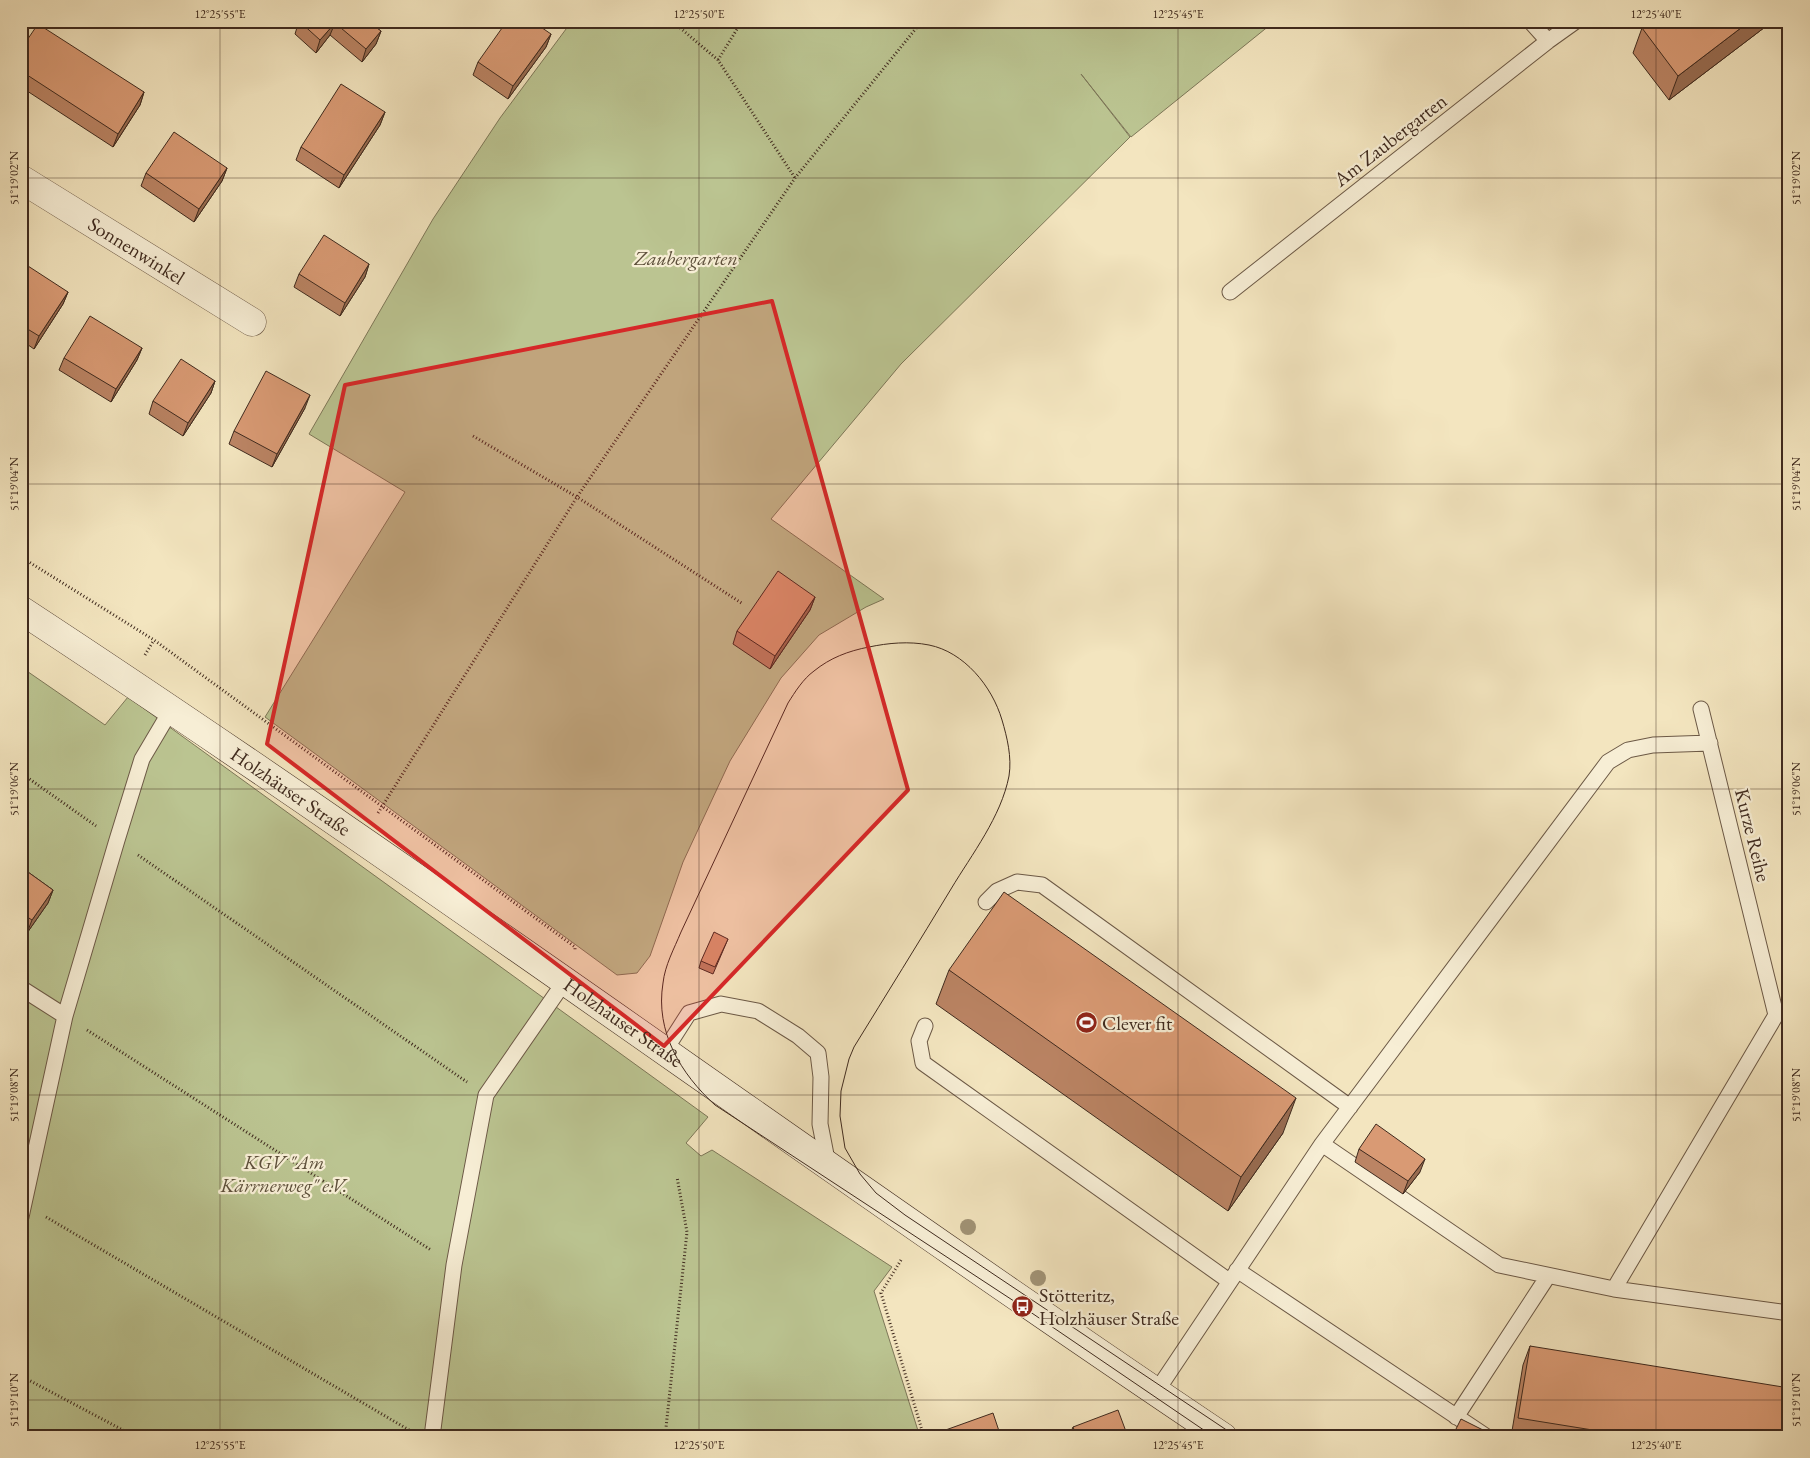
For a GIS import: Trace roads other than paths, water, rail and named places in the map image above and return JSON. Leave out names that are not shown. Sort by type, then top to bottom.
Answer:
[{"type":"main road","name":"Sonnenwinkel","points":[[21,179],[252,322]]},
{"type":"main road","name":"Holzhäuser Straße","points":[[21,610],[363,840],[828,1166],[1223,1437]]},
{"type":"lane","points":[[1530,21],[1548,41]]},
{"type":"lane","name":"Am Zaubergarten","points":[[1230,292],[1548,41],[1576,21]]},
{"type":"lane","name":"Kurze Reihe","points":[[1702,709],[1782,1014]]},
{"type":"lane","points":[[22,1208],[65,1016],[117,840],[142,759],[171,710]]},
{"type":"lane","points":[[1156,1392],[1322,1144],[1608,762],[1628,750],[1653,746],[1710,743]]},
{"type":"lane","points":[[986,902],[997,891],[1017,882],[1042,885],[1350,1107]]},
{"type":"lane","points":[[432,1437],[454,1265],[486,1095],[572,986]]},
{"type":"lane","points":[[21,988],[65,1016]]},
{"type":"lane","points":[[664,1052],[689,1013],[721,1004],[758,1011],[798,1036],[818,1053],[821,1076],[820,1124],[828,1166]]},
{"type":"lane","points":[[1614,1289],[1782,1014]]},
{"type":"lane","points":[[925,1026],[919,1041],[923,1063],[1233,1275],[1487,1437]]},
{"type":"lane","points":[[1322,1144],[1499,1265],[1614,1289],[1789,1313]]},
{"type":"lane","points":[[1456,1418],[1548,1276]]},
{"type":"tram line","points":[[1214,1437],[1023,1307],[715,1105],[691,1080],[673,1051],[663,1018],[662,1001],[664,976],[670,957],[788,703],[810,674],[833,659],[861,649],[899,643],[929,645],[954,655],[975,672],[991,695],[1004,727],[1009,747],[1010,762],[1005,791],[993,821],[854,1047],[841,1091],[840,1116],[845,1148],[860,1174],[876,1193],[905,1215],[1237,1437]]},
{"type":"place","name":"Clever fit","points":[[1086,1023]]},
{"type":"place","name":"Stötteritz, Holzhäuser Straße","points":[[1023,1307]]},
{"type":"park label","name":"Zaubergarten","points":[[686,258]]},
{"type":"park label","name":"KGV \"Am Kärrnerweg\" e.V.","points":[[284,1174]]}]
